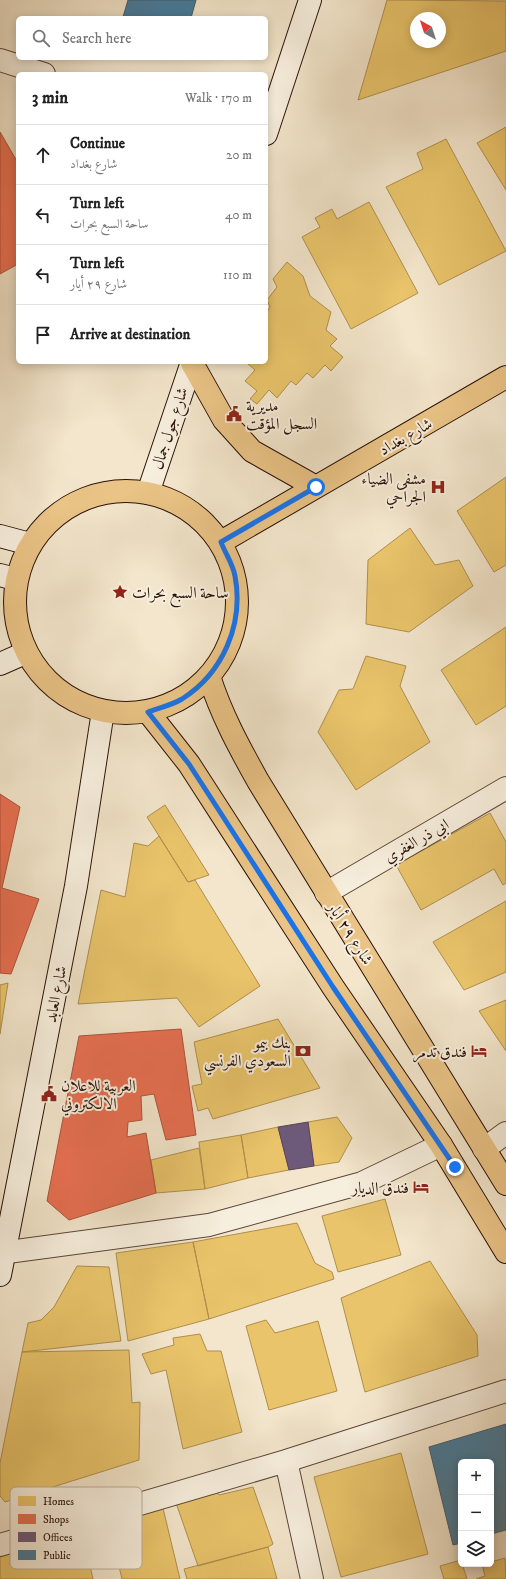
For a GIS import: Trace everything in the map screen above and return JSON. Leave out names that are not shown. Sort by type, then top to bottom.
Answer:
[{"type":"main road","points":[[193,364],[224,420],[252,451],[316,487]]},
{"type":"main road","name":"شارع بغداد","points":[[221,542],[506,377]]},
{"type":"main road","points":[[125,490],[163,496],[196,514],[221,542],[235,575],[238,611],[229,646],[209,676],[181,699],[148,712],[112,713],[103,711],[77,703],[47,683],[25,653],[14,617],[8,577],[30,544],[55,515],[88,496],[125,490]]},
{"type":"main road","name":"شارع ٢٩ أيار","points":[[209,676],[219,706],[232,734],[326,893],[506,1184]]},
{"type":"main road","points":[[148,712],[189,764],[333,987],[441,1144],[506,1252]]},
{"type":"street","points":[[268,128],[310,0]]},
{"type":"street","points":[[0,60],[38,72]]},
{"type":"street","name":"شارع جول جمال","points":[[148,493],[191,364]]},
{"type":"street","points":[[0,536],[30,544]]},
{"type":"street","points":[[0,664],[25,653]]},
{"type":"street","name":"شارع العابد","points":[[0,1275],[2,1253],[76,886],[103,711]]},
{"type":"street","name":"ابي ذر الغفري","points":[[326,893],[506,788]]},
{"type":"street","points":[[484,1149],[506,1134]]},
{"type":"street","points":[[2,1253],[209,1225],[362,1183],[441,1144]]},
{"type":"street","points":[[142,1503],[286,1461],[506,1391]]},
{"type":"street","points":[[286,1461],[312,1579]]},
{"type":"street","points":[[0,1545],[10,1542]]},
{"type":"building: Homes","points":[[387,0],[506,1],[506,51],[358,100]]},
{"type":"building: Homes","points":[[506,127],[506,190],[477,143]]},
{"type":"building: Homes","points":[[446,139],[506,251],[439,285],[386,187],[423,169],[417,153]]},
{"type":"building: Homes","points":[[369,202],[418,293],[351,329],[302,237],[320,227],[315,218],[332,209],[337,219]]},
{"type":"building: Homes","points":[[287,262],[303,276],[310,296],[331,312],[326,330],[337,339],[330,346],[343,357],[331,371],[325,365],[313,378],[307,373],[296,385],[291,381],[277,398],[269,390],[257,404],[250,399],[257,391],[245,381],[255,370],[248,364],[268,364],[268,310],[270,307],[268,299],[277,287],[273,279]]},
{"type":"building: Homes","points":[[506,477],[506,565],[494,572],[457,511]]},
{"type":"building: Homes","points":[[410,528],[435,565],[459,560],[473,586],[409,632],[366,624],[368,560]]},
{"type":"building: Homes","points":[[506,627],[506,706],[476,725],[441,670]]},
{"type":"building: Homes","points":[[366,656],[406,666],[400,686],[430,742],[356,790],[318,732],[339,690],[353,689]]},
{"type":"building: Homes","points":[[165,805],[209,875],[188,882],[147,817]]},
{"type":"building: Homes","points":[[490,813],[506,842],[506,883],[503,885],[494,869],[421,910],[396,865]]},
{"type":"building: Homes","points":[[159,836],[188,882],[195,880],[260,986],[199,1027],[177,998],[78,1004],[101,890],[125,897],[134,843],[148,846]]},
{"type":"building: Homes","points":[[506,901],[506,972],[464,990],[433,942]]},
{"type":"building: Homes","points":[[8,983],[0,1034],[0,985]]},
{"type":"building: Homes","points":[[506,1000],[506,1051],[479,1011]]},
{"type":"building: Homes","points":[[278,1019],[320,1088],[213,1119],[208,1108],[198,1111],[192,1086],[202,1084],[194,1042]]},
{"type":"building: Homes","points":[[337,1117],[352,1138],[339,1162],[314,1166],[308,1122]]},
{"type":"building: Homes","points":[[278,1127],[289,1170],[248,1178],[241,1135]]},
{"type":"building: Homes","points":[[241,1135],[248,1178],[205,1189],[199,1142]]},
{"type":"building: Homes","points":[[199,1148],[205,1189],[156,1193],[151,1160]]},
{"type":"building: Homes","points":[[385,1199],[401,1255],[338,1272],[322,1216]]},
{"type":"building: Homes","points":[[297,1223],[315,1263],[332,1272],[334,1279],[209,1319],[193,1242]]},
{"type":"building: Homes","points":[[193,1242],[209,1319],[128,1341],[116,1253]]},
{"type":"building: Homes","points":[[430,1261],[477,1335],[478,1356],[365,1392],[341,1298]]},
{"type":"building: Homes","points":[[77,1266],[109,1267],[121,1341],[22,1352],[28,1323],[41,1320],[54,1307]]},
{"type":"building: Homes","points":[[266,1320],[275,1333],[318,1321],[337,1391],[269,1410],[246,1326]]},
{"type":"building: Homes","points":[[200,1334],[207,1351],[221,1351],[242,1432],[183,1449],[166,1370],[151,1374],[142,1354],[174,1345],[173,1338]]},
{"type":"building: Homes","points":[[129,1350],[132,1403],[140,1402],[139,1460],[53,1487],[10,1487],[10,1500],[5,1502],[0,1496],[0,1463],[22,1352]]},
{"type":"building: Homes","points":[[401,1453],[428,1554],[341,1577],[314,1477]]},
{"type":"building: Homes","points":[[214,1487],[219,1495],[253,1487],[273,1544],[268,1547],[198,1566],[175,1500]]},
{"type":"building: Homes","points":[[162,1504],[180,1579],[122,1579],[120,1569],[142,1569],[142,1509]]},
{"type":"building: Homes","points":[[10,1546],[10,1569],[91,1569],[93,1579],[0,1579],[0,1549]]},
{"type":"building: Homes","points":[[268,1547],[277,1579],[187,1579],[184,1569]]},
{"type":"building: Homes","points":[[505,1558],[506,1579],[476,1579],[485,1576],[483,1567],[494,1567],[494,1561]]},
{"type":"building: Homes","points":[[458,1561],[458,1567],[463,1567],[467,1579],[444,1579],[440,1566]]},
{"type":"building: Shops","points":[[0,132],[16,160],[16,265],[0,274]]},
{"type":"building: Shops","points":[[0,794],[20,807],[2,888],[39,899],[11,974],[0,973]]},
{"type":"building: Shops","points":[[181,1029],[196,1135],[166,1140],[154,1094],[141,1096],[142,1120],[128,1122],[127,1137],[146,1133],[156,1193],[69,1220],[47,1201],[79,1036]]},
{"type":"building: Offices","points":[[308,1122],[314,1166],[289,1170],[278,1127]]},
{"type":"building: Public","points":[[128,0],[196,0],[192,16],[123,16]]},
{"type":"building: Public","points":[[506,1424],[506,1530],[494,1533],[494,1459],[458,1459],[458,1544],[453,1545],[429,1447]]},
{"type":"place","name":"مديرية السجل المؤقت","points":[[234,414]]},
{"type":"place","name":"مشفى الضياء الجراحي","points":[[438,487]]},
{"type":"place","name":"ساحة السبع بحرات","points":[[120,592]]},
{"type":"place","name":"بنك بيمو السعودي الفرنسي","points":[[303,1051]]},
{"type":"place","name":"فندق تدمر","points":[[479,1051]]},
{"type":"place","name":"العربية للاعلان الالكتروني","points":[[49,1094]]},
{"type":"place","name":"فندق الديار","points":[[421,1187]]},
{"type":"route","points":[[316,487],[221,542],[235,575],[238,611],[229,646],[209,676],[181,699],[148,712],[189,764],[333,987],[441,1144],[455,1167]]}]
